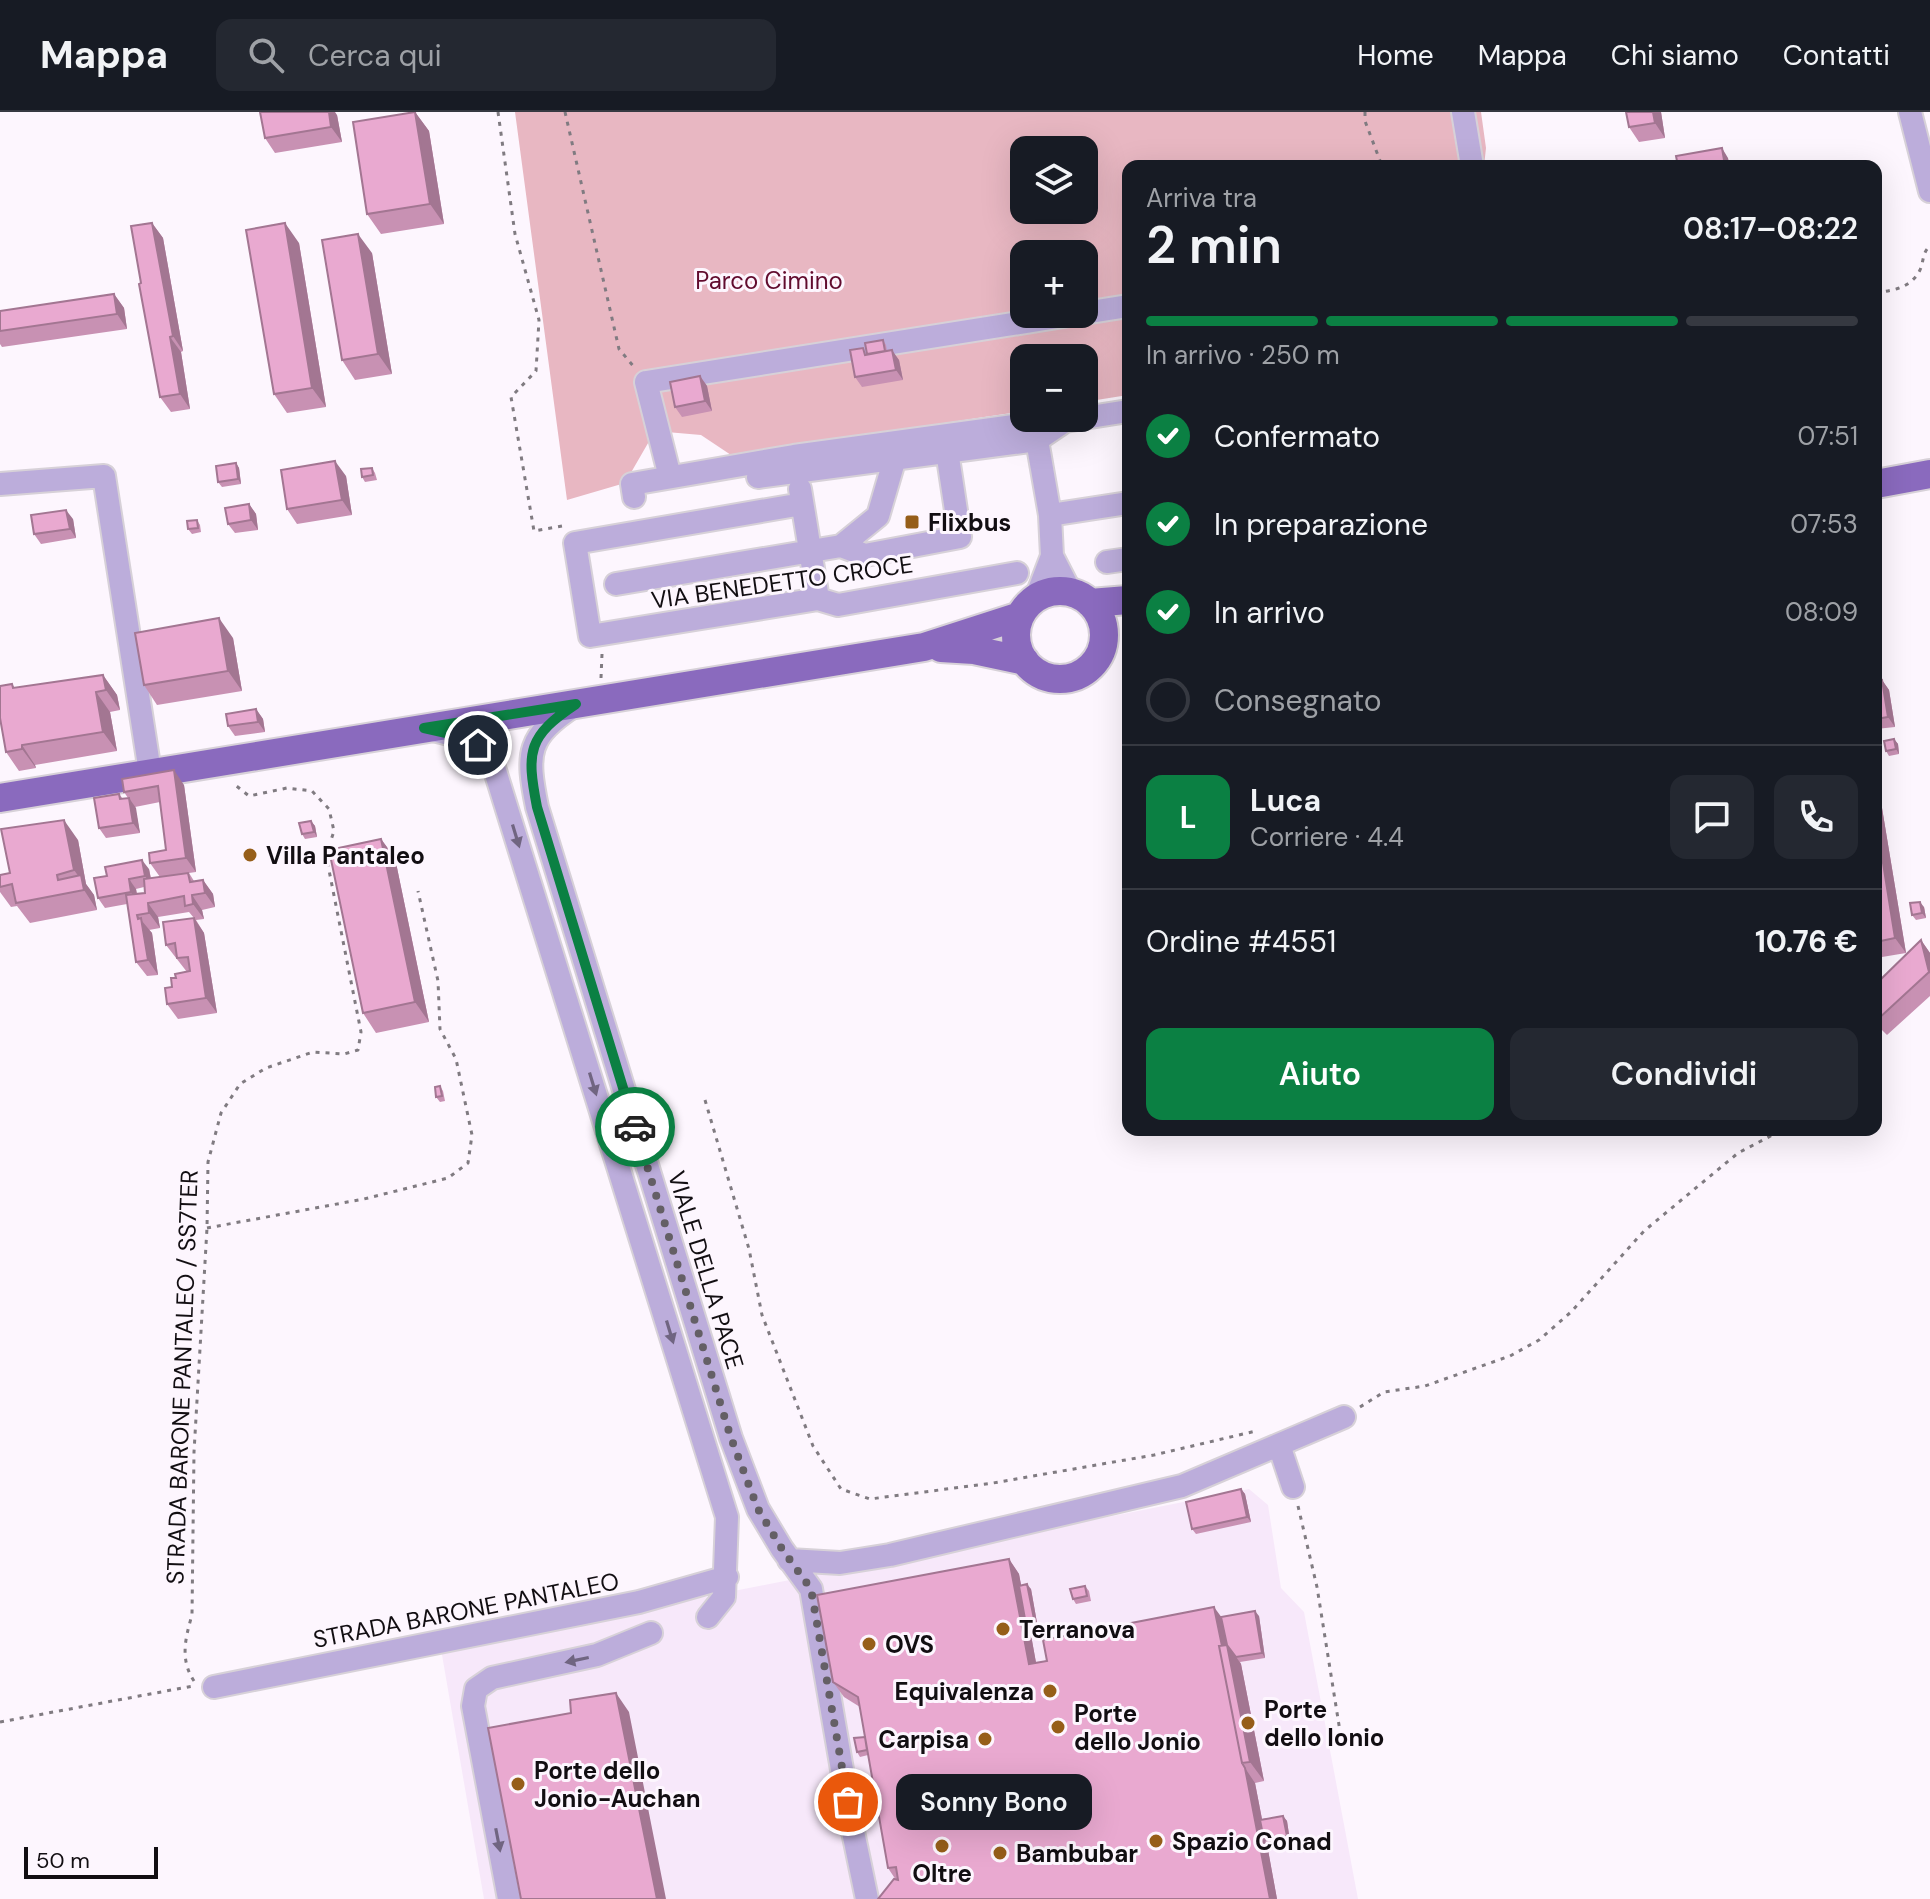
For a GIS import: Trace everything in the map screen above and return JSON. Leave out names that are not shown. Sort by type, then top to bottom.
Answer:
[{"type":"main road","points":[[1882,483],[1930,474]]},
{"type":"main road","points":[[0,798],[924,647],[1028,607],[1059,591],[1080,598],[1122,600]]},
{"type":"main road","points":[[1028,607],[1016,639],[1025,661],[1035,671],[1062,679],[1088,669],[1103,646],[1102,623],[1080,598]]},
{"type":"main road","points":[[1103,646],[1122,633]]},
{"type":"main road","points":[[924,647],[974,650],[1025,661]]},
{"type":"street","points":[[1463,112],[1471,160]]},
{"type":"street","points":[[1910,112],[1930,191]]},
{"type":"street","points":[[1098,311],[1122,307]]},
{"type":"street","points":[[670,477],[646,382],[1010,324]]},
{"type":"street","points":[[634,497],[829,466],[1037,440],[1065,421],[1122,412]]},
{"type":"street","points":[[640,532],[632,484],[794,456],[1020,425],[1037,440],[1050,515],[1052,556],[1028,607]]},
{"type":"street","points":[[841,546],[865,555],[960,537],[947,451]]},
{"type":"street","points":[[616,584],[841,546],[878,516],[895,458]]},
{"type":"street","points":[[797,473],[818,599]]},
{"type":"street","points":[[0,484],[104,476],[150,772]]},
{"type":"street","points":[[603,634],[590,636],[575,543],[802,504]]},
{"type":"street","points":[[1050,515],[1122,504]]},
{"type":"street","points":[[1052,556],[1080,598]]},
{"type":"street","name":"VIA BENEDETTO CROCE","points":[[603,634],[818,599],[838,605],[1017,573]]},
{"type":"street","name":"VIALE DELLA PACE","points":[[588,702],[553,719],[537,737],[531,755],[531,779],[537,807],[731,1438],[758,1509],[811,1589],[867,1899]]},
{"type":"street","points":[[506,715],[495,735],[492,761],[727,1517],[724,1597],[708,1617]]},
{"type":"street","points":[[424,728],[455,735],[478,745],[492,761]]},
{"type":"street","points":[[789,1560],[840,1563],[890,1555],[1182,1486],[1273,1437],[1344,1417]]},
{"type":"street","points":[[1273,1437],[1293,1487]]},
{"type":"street","name":"STRADA BARONE PANTALEO","points":[[209,1686],[639,1602],[727,1577]]},
{"type":"street","points":[[509,1899],[488,1748],[473,1706],[476,1689],[492,1678],[597,1655],[651,1633]]},
{"type":"path","points":[[498,112],[515,234],[539,320],[536,371],[511,397],[534,531],[563,526]]},
{"type":"path","points":[[565,112],[619,349],[646,382]]},
{"type":"path","points":[[1365,112],[1365,121],[1380,160]]},
{"type":"path","points":[[1882,292],[1904,288],[1919,271],[1925,251],[1930,246]]},
{"type":"path","points":[[588,702],[603,634]]},
{"type":"path","name":"STRADA BARONE PANTALEO / SS7TER","points":[[209,1686],[192,1681],[184,1660],[185,1638],[192,1615],[194,1452],[208,1162],[221,1113],[240,1084],[266,1068],[313,1052],[344,1054],[358,1050],[361,1032],[326,855],[334,831],[329,809],[312,791],[287,788],[249,796],[236,786],[219,761]]},
{"type":"path","points":[[207,1228],[364,1199],[448,1178],[468,1163],[472,1135],[456,1059],[440,1029],[438,981],[418,891]]},
{"type":"path","points":[[705,1100],[749,1249],[762,1315],[813,1446],[841,1489],[870,1499],[993,1483],[1273,1437]]},
{"type":"path","points":[[1344,1417],[1384,1392],[1425,1386],[1510,1356],[1539,1340],[1571,1312],[1644,1231],[1738,1153],[1771,1136]]},
{"type":"path","points":[[1293,1487],[1317,1587],[1342,1744]]},
{"type":"path","points":[[0,1722],[209,1686]]},
{"type":"shaded area","points":[[1249,1489],[1268,1505],[1281,1588],[1304,1612],[1358,1899],[484,1899],[441,1649]]},
{"type":"green space","name":"Parco Cimino","points":[[515,112],[1481,112],[1485,160],[1122,160],[1122,396],[1098,400],[1098,344],[1010,344],[1010,413],[731,455],[701,435],[655,431],[625,483],[567,500]]},
{"type":"building","points":[[260,112],[329,112],[331,127],[265,138]]},
{"type":"building","points":[[415,112],[430,204],[367,214],[353,122]]},
{"type":"building","points":[[1626,112],[1653,112],[1655,123],[1629,127]]},
{"type":"building","points":[[1722,148],[1724,160],[1677,160],[1676,156]]},
{"type":"building","points":[[152,223],[173,336],[170,337],[180,394],[160,397],[131,226]]},
{"type":"building","points":[[285,223],[312,388],[274,394],[246,230]]},
{"type":"building","points":[[358,234],[378,354],[342,360],[322,240]]},
{"type":"building","points":[[114,294],[117,314],[0,331],[0,311]]},
{"type":"building","points":[[883,340],[885,351],[867,354],[865,343]]},
{"type":"building","points":[[863,348],[865,355],[892,350],[896,370],[855,377],[850,350]]},
{"type":"building","points":[[700,376],[705,401],[675,407],[670,382]]},
{"type":"building","points":[[335,461],[342,500],[287,509],[281,470]]},
{"type":"building","points":[[236,463],[238,479],[218,482],[216,466]]},
{"type":"building","points":[[372,468],[373,475],[362,477],[361,469]]},
{"type":"building","points":[[249,504],[251,520],[228,524],[225,508]]},
{"type":"building","points":[[66,510],[70,529],[34,534],[31,515]]},
{"type":"building","points":[[197,520],[198,528],[188,529],[187,521]]},
{"type":"building","points":[[219,618],[228,671],[144,685],[135,633]]},
{"type":"building","points":[[103,675],[106,690],[96,692],[103,732],[22,745],[22,749],[6,752],[0,718],[0,686],[12,684],[13,688]]},
{"type":"building","points":[[1882,680],[1888,717],[1882,718]]},
{"type":"building","points":[[256,709],[258,722],[228,726],[226,714]]},
{"type":"building","points":[[1894,739],[1896,749],[1886,751],[1884,741]]},
{"type":"building","points":[[174,770],[186,858],[150,863],[149,853],[166,850],[158,786],[124,792],[122,779]]},
{"type":"building","points":[[119,794],[120,799],[129,798],[133,823],[99,828],[94,798]]},
{"type":"building","points":[[64,820],[74,870],[57,875],[58,880],[81,875],[84,890],[16,903],[12,884],[0,887],[0,875],[10,873],[1,829]]},
{"type":"building","points":[[311,821],[314,832],[302,834],[299,823]]},
{"type":"building","points":[[381,839],[415,1002],[363,1013],[329,850]]},
{"type":"building","points":[[1882,857],[1895,938],[1882,941]]},
{"type":"building","points":[[142,860],[145,876],[129,879],[131,892],[98,898],[94,878],[107,876],[105,867]]},
{"type":"building","points":[[188,873],[190,882],[203,880],[205,893],[192,895],[193,904],[185,906],[184,896],[148,903],[149,913],[137,915],[138,919],[141,918],[148,960],[136,962],[126,895],[145,893],[144,879]]},
{"type":"building","points":[[1920,902],[1922,913],[1912,915],[1910,903]]},
{"type":"building","points":[[194,918],[206,998],[167,1004],[165,988],[172,987],[171,978],[190,971],[188,957],[177,958],[175,943],[166,945],[163,922]]},
{"type":"building","points":[[1921,940],[1929,972],[1882,1015],[1882,978]]},
{"type":"building","points":[[440,1086],[442,1096],[436,1097],[435,1087]]},
{"type":"building","points":[[1241,1489],[1247,1517],[1192,1529],[1186,1502]]},
{"type":"building","name":"Porte dello Jonio","points":[[1009,1559],[1029,1664],[1047,1661],[1043,1640],[1214,1607],[1222,1646],[1219,1646],[1270,1899],[878,1899],[894,1879],[898,1880],[896,1867],[888,1868],[858,1697],[833,1682],[817,1595]]},
{"type":"building","points":[[1027,1584],[1036,1629],[1027,1630],[1019,1586]]},
{"type":"building","points":[[1085,1586],[1087,1596],[1073,1599],[1070,1589]]},
{"type":"building","points":[[1255,1611],[1262,1653],[1236,1657],[1227,1645],[1221,1617]]},
{"type":"building","points":[[1227,1645],[1250,1762],[1242,1763],[1219,1646]]},
{"type":"building","points":[[616,1693],[657,1899],[521,1899],[488,1728],[571,1713],[570,1700]]},
{"type":"building","points":[[865,1737],[867,1750],[857,1752],[854,1738]]},
{"type":"building","points":[[1283,1816],[1287,1836],[1264,1840],[1260,1820]]},
{"type":"way so far","points":[[635,1127],[731,1438],[758,1509],[811,1589],[848,1802]]},
{"type":"place","name":"Flixbus","points":[[912,522]]},
{"type":"place","name":"Villa Pantaleo","points":[[250,855]]},
{"type":"place","name":"Terranova","points":[[1003,1629]]},
{"type":"place","name":"OVS","points":[[869,1644]]},
{"type":"place","name":"Equivalenza","points":[[1050,1691]]},
{"type":"place","name":"Porte dello Ionio","points":[[1248,1723]]},
{"type":"place","name":"Porte dello Jonio","points":[[1058,1727]]},
{"type":"place","name":"Carpisa","points":[[985,1739]]},
{"type":"place","name":"Porte dello Jonio-Auchan","points":[[518,1784]]},
{"type":"place","name":"Sonny Bono","points":[[848,1802]]},
{"type":"place","name":"Spazio Conad","points":[[1156,1841]]},
{"type":"place","name":"Oltre","points":[[942,1846]]},
{"type":"place","name":"Bambubar","points":[[1000,1853]]},
{"type":"route","points":[[478,745],[455,735],[424,728],[576,704],[553,719],[537,737],[531,755],[531,779],[635,1127]]}]
